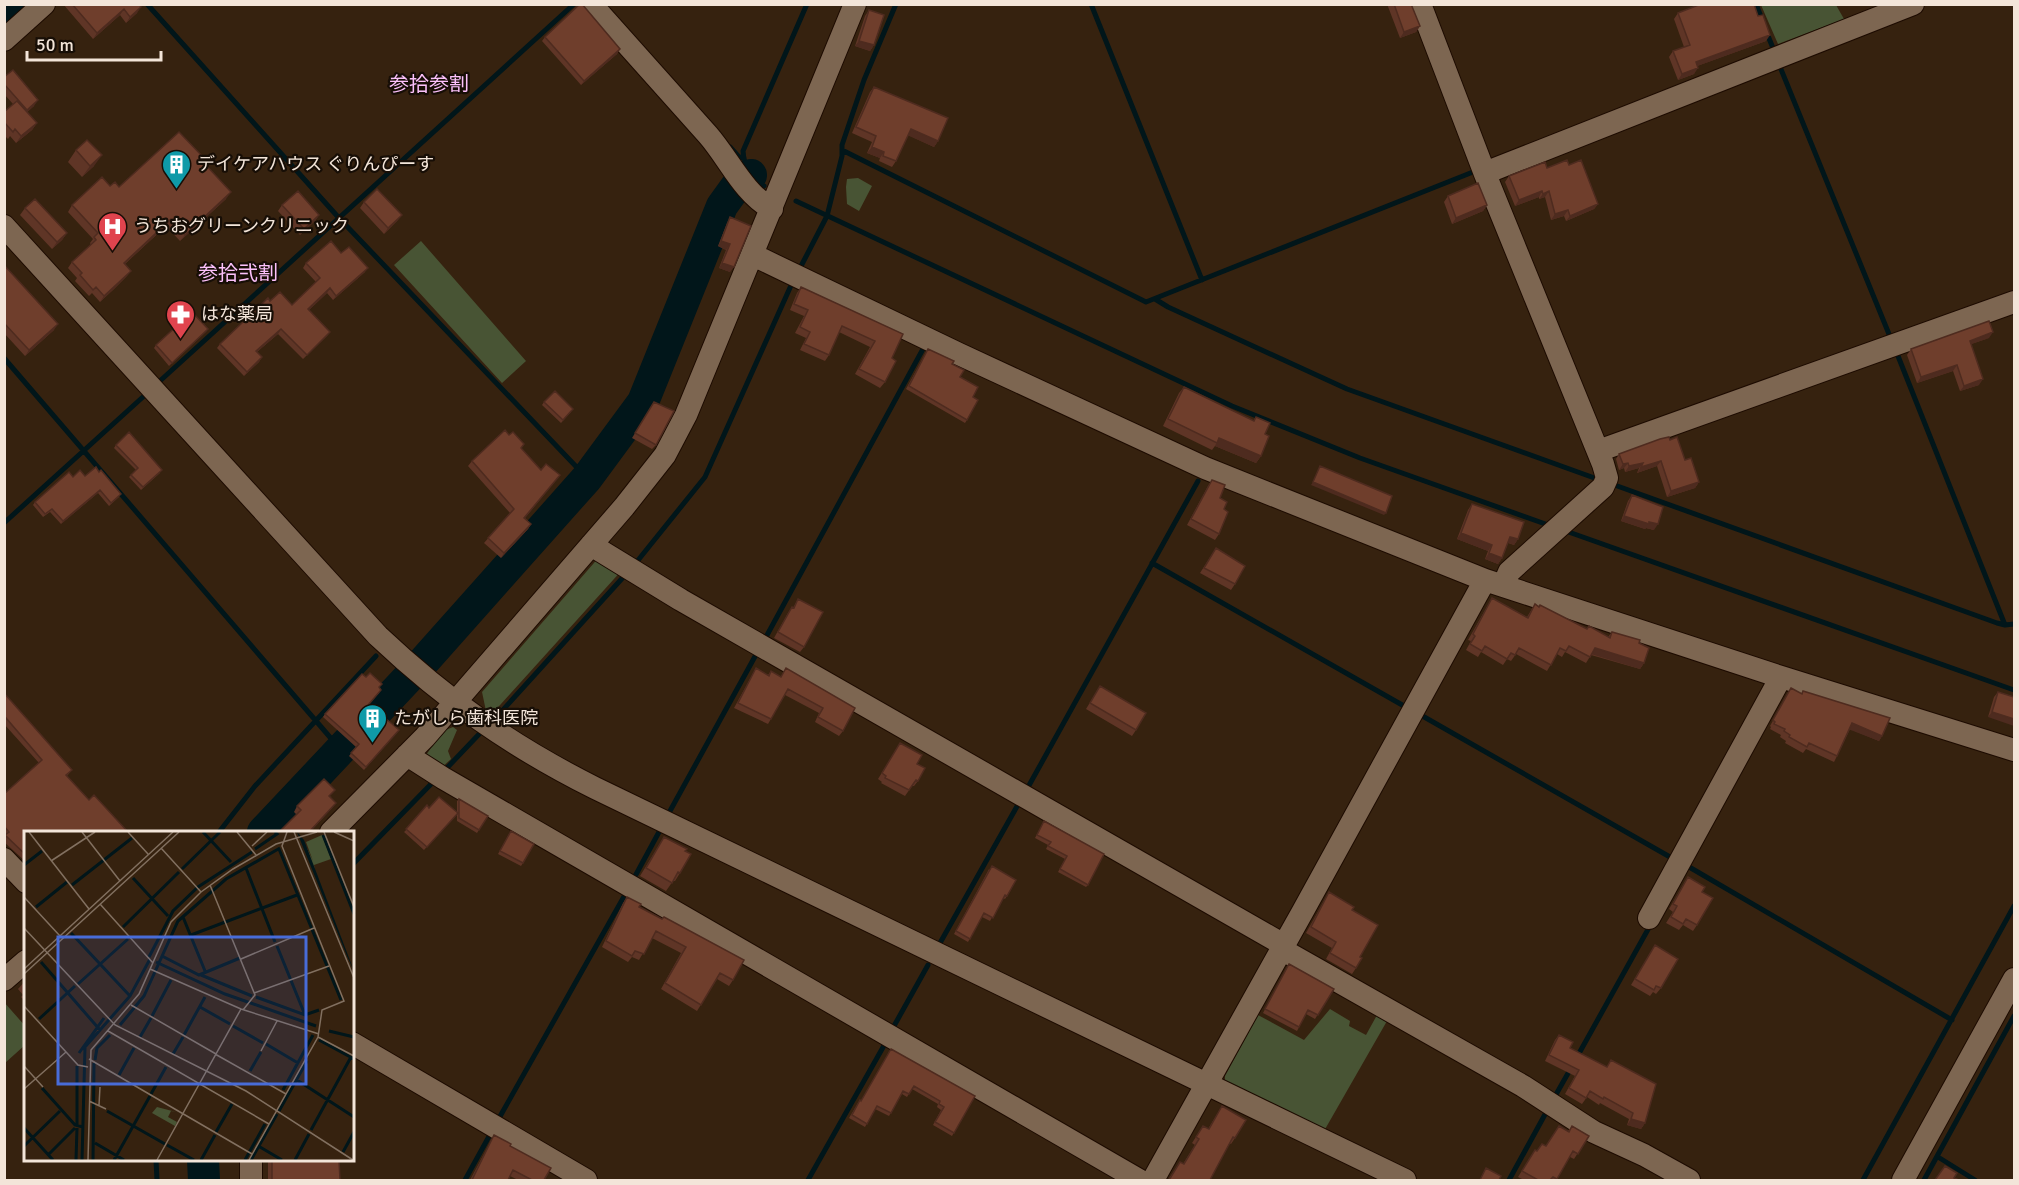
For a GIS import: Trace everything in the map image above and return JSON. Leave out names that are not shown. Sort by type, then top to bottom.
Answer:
[{"type":"street","points":[[591,4],[708,135],[758,201],[772,209]]},
{"type":"street","points":[[332,831],[407,755],[455,702],[651,474],[676,436],[753,255],[855,4]]},
{"type":"street","points":[[1152,1180],[1282,947],[1494,583],[1559,528],[1605,483],[1603,464],[1598,451],[1484,170],[1420,4]]},
{"type":"street","points":[[1484,170],[1777,59],[1913,4]]},
{"type":"street","points":[[4,40],[39,6]]},
{"type":"street","points":[[4,226],[351,608],[416,670],[487,726],[567,774],[1405,1180]]},
{"type":"street","points":[[753,255],[1205,468],[1494,583],[2014,750]]},
{"type":"street","points":[[1598,451],[2014,302]]},
{"type":"street","points":[[591,545],[681,600],[1523,1086],[1594,1132],[1644,1155],[1689,1180]]},
{"type":"street","points":[[1648,918],[1781,676]]},
{"type":"street","points":[[407,755],[439,776],[1138,1180]]},
{"type":"street","points":[[4,859],[24,880]]},
{"type":"street","points":[[4,980],[24,963]]},
{"type":"street","points":[[1903,1180],[2014,979]]},
{"type":"street","points":[[354,1044],[586,1180]]},
{"type":"street","points":[[251,1161],[251,1180]]},
{"type":"green space","points":[[1761,5],[1836,5],[1844,19],[1778,44]]},
{"type":"green space","points":[[858,178],[872,186],[859,211],[847,204],[846,187],[847,179]]},
{"type":"green space","points":[[421,241],[526,361],[502,383],[394,265]]},
{"type":"green space","points":[[600,556],[623,569],[491,715],[486,711],[482,692]]},
{"type":"green space","points":[[453,727],[457,730],[448,751],[451,759],[439,770],[426,755],[443,731]]},
{"type":"green space","points":[[4,1002],[24,1025],[24,1046],[5,1063]]},
{"type":"green space","points":[[1330,1009],[1350,1021],[1349,1026],[1366,1035],[1377,1015],[1387,1021],[1324,1131],[1225,1082],[1225,1076],[1258,1015],[1304,1040]]},
{"type":"building","points":[[72,4],[139,4],[141,7],[130,17],[124,9],[97,33]]},
{"type":"building","points":[[580,4],[620,49],[584,81],[545,37]]},
{"type":"building","points":[[1394,4],[1411,4],[1420,26],[1404,32]]},
{"type":"building","points":[[1701,4],[1754,4],[1758,16],[1763,15],[1770,35],[1696,62],[1698,68],[1682,74],[1673,51],[1690,45],[1678,13]]},
{"type":"building","points":[[869,10],[884,15],[874,45],[859,41]]},
{"type":"building","points":[[13,70],[38,100],[27,110],[4,84],[4,77]]},
{"type":"building","points":[[874,87],[948,118],[938,141],[911,129],[896,161],[883,156],[884,152],[872,147],[876,136],[856,127]]},
{"type":"building","points":[[17,101],[37,123],[21,136],[15,129],[13,132],[4,122],[4,112]]},
{"type":"building","points":[[179,132],[205,159],[202,161],[231,192],[185,235],[171,219],[124,263],[131,271],[104,296],[96,287],[93,290],[72,262],[96,240],[94,237],[98,233],[72,205],[102,177],[110,186],[115,182],[119,187]]},
{"type":"building","points":[[87,140],[102,155],[90,166],[76,150]]},
{"type":"building","points":[[1567,160],[1569,165],[1581,160],[1598,204],[1570,216],[1568,210],[1555,214],[1549,191],[1543,194],[1542,191],[1519,200],[1509,176],[1545,162],[1547,168]]},
{"type":"building","points":[[1478,183],[1487,205],[1456,218],[1448,196]]},
{"type":"building","points":[[377,189],[402,215],[388,228],[364,202]]},
{"type":"building","points":[[298,191],[319,215],[304,229],[282,205]]},
{"type":"building","points":[[35,199],[67,233],[57,242],[25,208]]},
{"type":"building","points":[[730,217],[751,226],[734,267],[722,263],[730,244],[721,241]]},
{"type":"building","points":[[331,241],[341,253],[349,247],[368,268],[336,296],[330,288],[308,309],[330,332],[307,355],[281,329],[256,351],[262,357],[247,372],[220,344],[268,298],[270,301],[280,292],[292,305],[320,278],[306,263]]},
{"type":"building","points":[[4,265],[58,324],[29,350],[4,323]]},
{"type":"building","points":[[801,287],[903,334],[892,358],[896,361],[885,382],[859,369],[875,341],[842,326],[829,355],[804,344],[810,332],[800,327],[808,310],[794,304]]},
{"type":"building","name":"はな薬局","points":[[192,312],[208,329],[172,363],[156,345]]},
{"type":"building","points":[[1989,321],[1993,332],[1970,341],[1983,379],[1964,386],[1957,365],[1921,377],[1911,349]]},
{"type":"building","points":[[928,349],[954,361],[952,364],[964,370],[960,377],[978,387],[973,397],[978,400],[967,420],[909,386]]},
{"type":"building","points":[[1184,387],[1254,421],[1256,417],[1270,423],[1265,434],[1269,436],[1261,456],[1219,438],[1217,443],[1168,419]]},
{"type":"building","points":[[555,391],[573,409],[563,420],[544,402]]},
{"type":"building","points":[[654,402],[674,411],[656,445],[635,433]]},
{"type":"building","points":[[505,430],[509,435],[513,432],[524,444],[521,448],[541,470],[546,464],[560,475],[524,518],[531,524],[504,553],[488,538],[514,509],[472,461]]},
{"type":"building","points":[[129,432],[162,470],[143,487],[131,475],[138,468],[116,445]]},
{"type":"building","points":[[1669,437],[1670,440],[1677,437],[1685,460],[1691,458],[1699,482],[1671,491],[1661,461],[1641,467],[1643,463],[1629,466],[1628,463],[1623,464],[1619,454]]},
{"type":"building","points":[[1320,466],[1392,496],[1386,513],[1313,482]]},
{"type":"building","points":[[96,467],[121,494],[111,503],[100,490],[63,521],[52,509],[45,514],[35,502],[69,472],[73,477],[80,470],[85,476]]},
{"type":"building","points":[[1212,480],[1225,485],[1220,498],[1227,502],[1224,509],[1228,512],[1219,534],[1191,519]]},
{"type":"building","points":[[1632,495],[1663,507],[1658,524],[1649,522],[1649,524],[1624,516]]},
{"type":"building","points":[[1472,504],[1524,522],[1518,539],[1510,537],[1502,558],[1489,553],[1492,545],[1461,533]]},
{"type":"building","points":[[1216,548],[1245,566],[1235,584],[1204,568]]},
{"type":"building","points":[[1492,598],[1528,618],[1535,604],[1587,629],[1589,626],[1610,638],[1612,632],[1640,640],[1639,643],[1649,648],[1644,663],[1595,648],[1590,657],[1569,646],[1566,651],[1560,648],[1551,665],[1519,648],[1515,655],[1511,653],[1507,659],[1485,646],[1482,651],[1470,644]]},
{"type":"building","points":[[798,599],[823,612],[804,647],[778,632]]},
{"type":"building","points":[[756,668],[769,676],[771,671],[781,677],[786,668],[855,708],[843,731],[818,717],[823,708],[788,689],[771,719],[738,703]]},
{"type":"building","points":[[370,673],[382,684],[379,687],[381,690],[369,704],[399,730],[366,767],[351,753],[359,744],[325,714],[362,674],[366,677]]},
{"type":"building","points":[[1100,686],[1146,713],[1136,730],[1090,703]]},
{"type":"building","points":[[1791,688],[1802,694],[1803,691],[1890,718],[1882,736],[1852,723],[1837,756],[1809,743],[1807,747],[1789,737],[1785,729],[1774,724],[1773,720]]},
{"type":"building","points":[[1998,692],[2014,697],[2014,719],[1992,712]]},
{"type":"building","points":[[4,693],[72,770],[66,775],[89,800],[94,795],[127,831],[24,831],[24,853],[5,835],[9,832],[4,826],[4,794],[42,760],[6,718],[4,719]]},
{"type":"building","points":[[900,743],[922,755],[917,764],[925,768],[918,781],[916,780],[909,790],[885,778],[886,776],[882,773]]},
{"type":"building","points":[[324,779],[335,790],[329,796],[336,803],[310,831],[280,831],[301,810],[297,806]]},
{"type":"building","points":[[439,797],[458,813],[427,847],[406,829],[427,805],[429,808]]},
{"type":"building","points":[[459,799],[488,816],[479,830],[459,818]]},
{"type":"building","points":[[1044,821],[1104,854],[1088,885],[1060,869],[1067,856],[1048,846],[1051,842],[1037,835]]},
{"type":"building","points":[[511,831],[534,844],[523,863],[500,851]]},
{"type":"building","points":[[664,837],[687,849],[685,851],[691,854],[672,883],[646,868]]},
{"type":"building","points":[[992,866],[1016,880],[993,918],[984,913],[970,939],[956,931]]},
{"type":"building","points":[[1688,877],[1705,887],[1702,892],[1713,898],[1697,925],[1686,919],[1683,924],[1671,917],[1677,906],[1673,904]]},
{"type":"building","points":[[1329,892],[1354,907],[1352,910],[1378,925],[1356,968],[1330,953],[1336,942],[1311,927]]},
{"type":"building","points":[[627,897],[641,904],[639,907],[662,919],[664,917],[744,960],[733,980],[720,973],[701,1005],[665,983],[686,947],[656,931],[644,954],[635,951],[632,956],[606,941]]},
{"type":"building","points":[[1655,945],[1678,959],[1661,988],[1656,986],[1654,990],[1635,979]]},
{"type":"building","points":[[1289,964],[1334,989],[1318,1015],[1308,1010],[1299,1027],[1265,1009]]},
{"type":"building","points":[[1559,1035],[1573,1042],[1570,1048],[1607,1067],[1611,1060],[1656,1084],[1645,1123],[1631,1119],[1633,1113],[1604,1097],[1603,1099],[1590,1091],[1586,1098],[1569,1088],[1579,1070],[1549,1055]]},
{"type":"building","points":[[891,1049],[975,1096],[954,1133],[935,1122],[944,1107],[939,1104],[940,1101],[914,1086],[909,1094],[903,1091],[891,1113],[877,1106],[867,1124],[852,1115]]},
{"type":"building","points":[[1222,1106],[1246,1120],[1235,1138],[1233,1137],[1210,1180],[1169,1180],[1180,1162],[1184,1164],[1199,1139],[1196,1137],[1203,1126],[1209,1129]]},
{"type":"building","points":[[1559,1126],[1569,1132],[1572,1126],[1589,1136],[1578,1154],[1573,1151],[1557,1179],[1553,1177],[1550,1180],[1538,1180],[1522,1171],[1535,1150],[1537,1151],[1542,1144],[1546,1146]]},
{"type":"building","points":[[494,1135],[551,1168],[544,1180],[532,1180],[513,1170],[508,1180],[472,1180]]},
{"type":"building","points":[[272,1161],[339,1161],[340,1180],[272,1180]]},
{"type":"building","points":[[1945,1166],[1957,1173],[1954,1178],[1959,1180],[1935,1180]]},
{"type":"building","points":[[1486,1168],[1501,1176],[1499,1180],[1480,1180]]},
{"type":"waterway","points":[[4,14],[15,4]]},
{"type":"waterway","points":[[147,4],[339,218],[587,478]]},
{"type":"waterway","points":[[161,380],[574,4]]},
{"type":"waterway","points":[[764,186],[749,172],[743,151],[807,4]]},
{"type":"waterway","points":[[799,270],[827,216],[842,156],[842,145],[864,80],[896,4]]},
{"type":"waterway","points":[[1091,4],[1202,280]]},
{"type":"waterway","points":[[1756,4],[1763,22]]},
{"type":"waterway","points":[[1766,31],[1775,53]]},
{"type":"waterway","points":[[1778,62],[1891,339]]},
{"type":"waterway","points":[[730,147],[739,157],[744,158]]},
{"type":"waterway","points":[[842,150],[1146,302],[1478,170]]},
{"type":"waterway","points":[[264,831],[425,660],[587,478],[643,402],[722,206],[735,188],[751,175]]},
{"type":"waterway","points":[[796,201],[1232,406],[1360,458],[1551,526]]},
{"type":"waterway","points":[[635,564],[705,477],[793,281]]},
{"type":"waterway","points":[[1155,299],[1347,389],[1600,480]]},
{"type":"waterway","points":[[766,637],[923,349]]},
{"type":"waterway","points":[[1896,351],[2005,625]]},
{"type":"waterway","points":[[4,358],[341,750]]},
{"type":"waterway","points":[[4,523],[144,396]]},
{"type":"waterway","points":[[1027,789],[1198,481]]},
{"type":"waterway","points":[[1609,483],[1997,623],[2014,624]]},
{"type":"waterway","points":[[1563,530],[2014,690]]},
{"type":"waterway","points":[[1152,563],[1404,706]]},
{"type":"waterway","points":[[492,722],[627,573]]},
{"type":"waterway","points":[[670,811],[758,651]]},
{"type":"waterway","points":[[220,831],[255,786],[376,656]]},
{"type":"waterway","points":[[1419,714],[1670,857]]},
{"type":"waterway","points":[[444,771],[483,730]]},
{"type":"waterway","points":[[354,863],[435,780]]},
{"type":"waterway","points":[[940,943],[1020,801]]},
{"type":"waterway","points":[[633,880],[659,832]]},
{"type":"waterway","points":[[1684,864],[1952,1020]]},
{"type":"waterway","points":[[498,1120],[626,893]]},
{"type":"waterway","points":[[1863,1180],[2014,906]]},
{"type":"waterway","points":[[1577,1057],[1651,924]]},
{"type":"waterway","points":[[894,1026],[928,965]]},
{"type":"waterway","points":[[1924,1180],[2014,1016]]},
{"type":"waterway","points":[[808,1180],[886,1042]]},
{"type":"waterway","points":[[1554,1098],[1571,1068]]},
{"type":"waterway","points":[[1509,1180],[1548,1109]]},
{"type":"waterway","points":[[465,1180],[492,1131]]},
{"type":"waterway","points":[[1938,1157],[1975,1180]]},
{"type":"waterway","points":[[156,1161],[157,1180]]},
{"type":"waterway","points":[[203,1161],[204,1180]]},
{"type":"place","name":"デイケアハウス ぐりんぴーす","points":[[176,190]]},
{"type":"place","name":"うちおグリーンクリニック","points":[[113,252]]},
{"type":"place","name":"はな薬局","points":[[180,340]]},
{"type":"place","name":"たがしら歯科医院","points":[[373,744]]},
{"type":"district","name":"参拾参割","points":[[429,84]]},
{"type":"district","name":"参拾弐割","points":[[238,273]]}]
